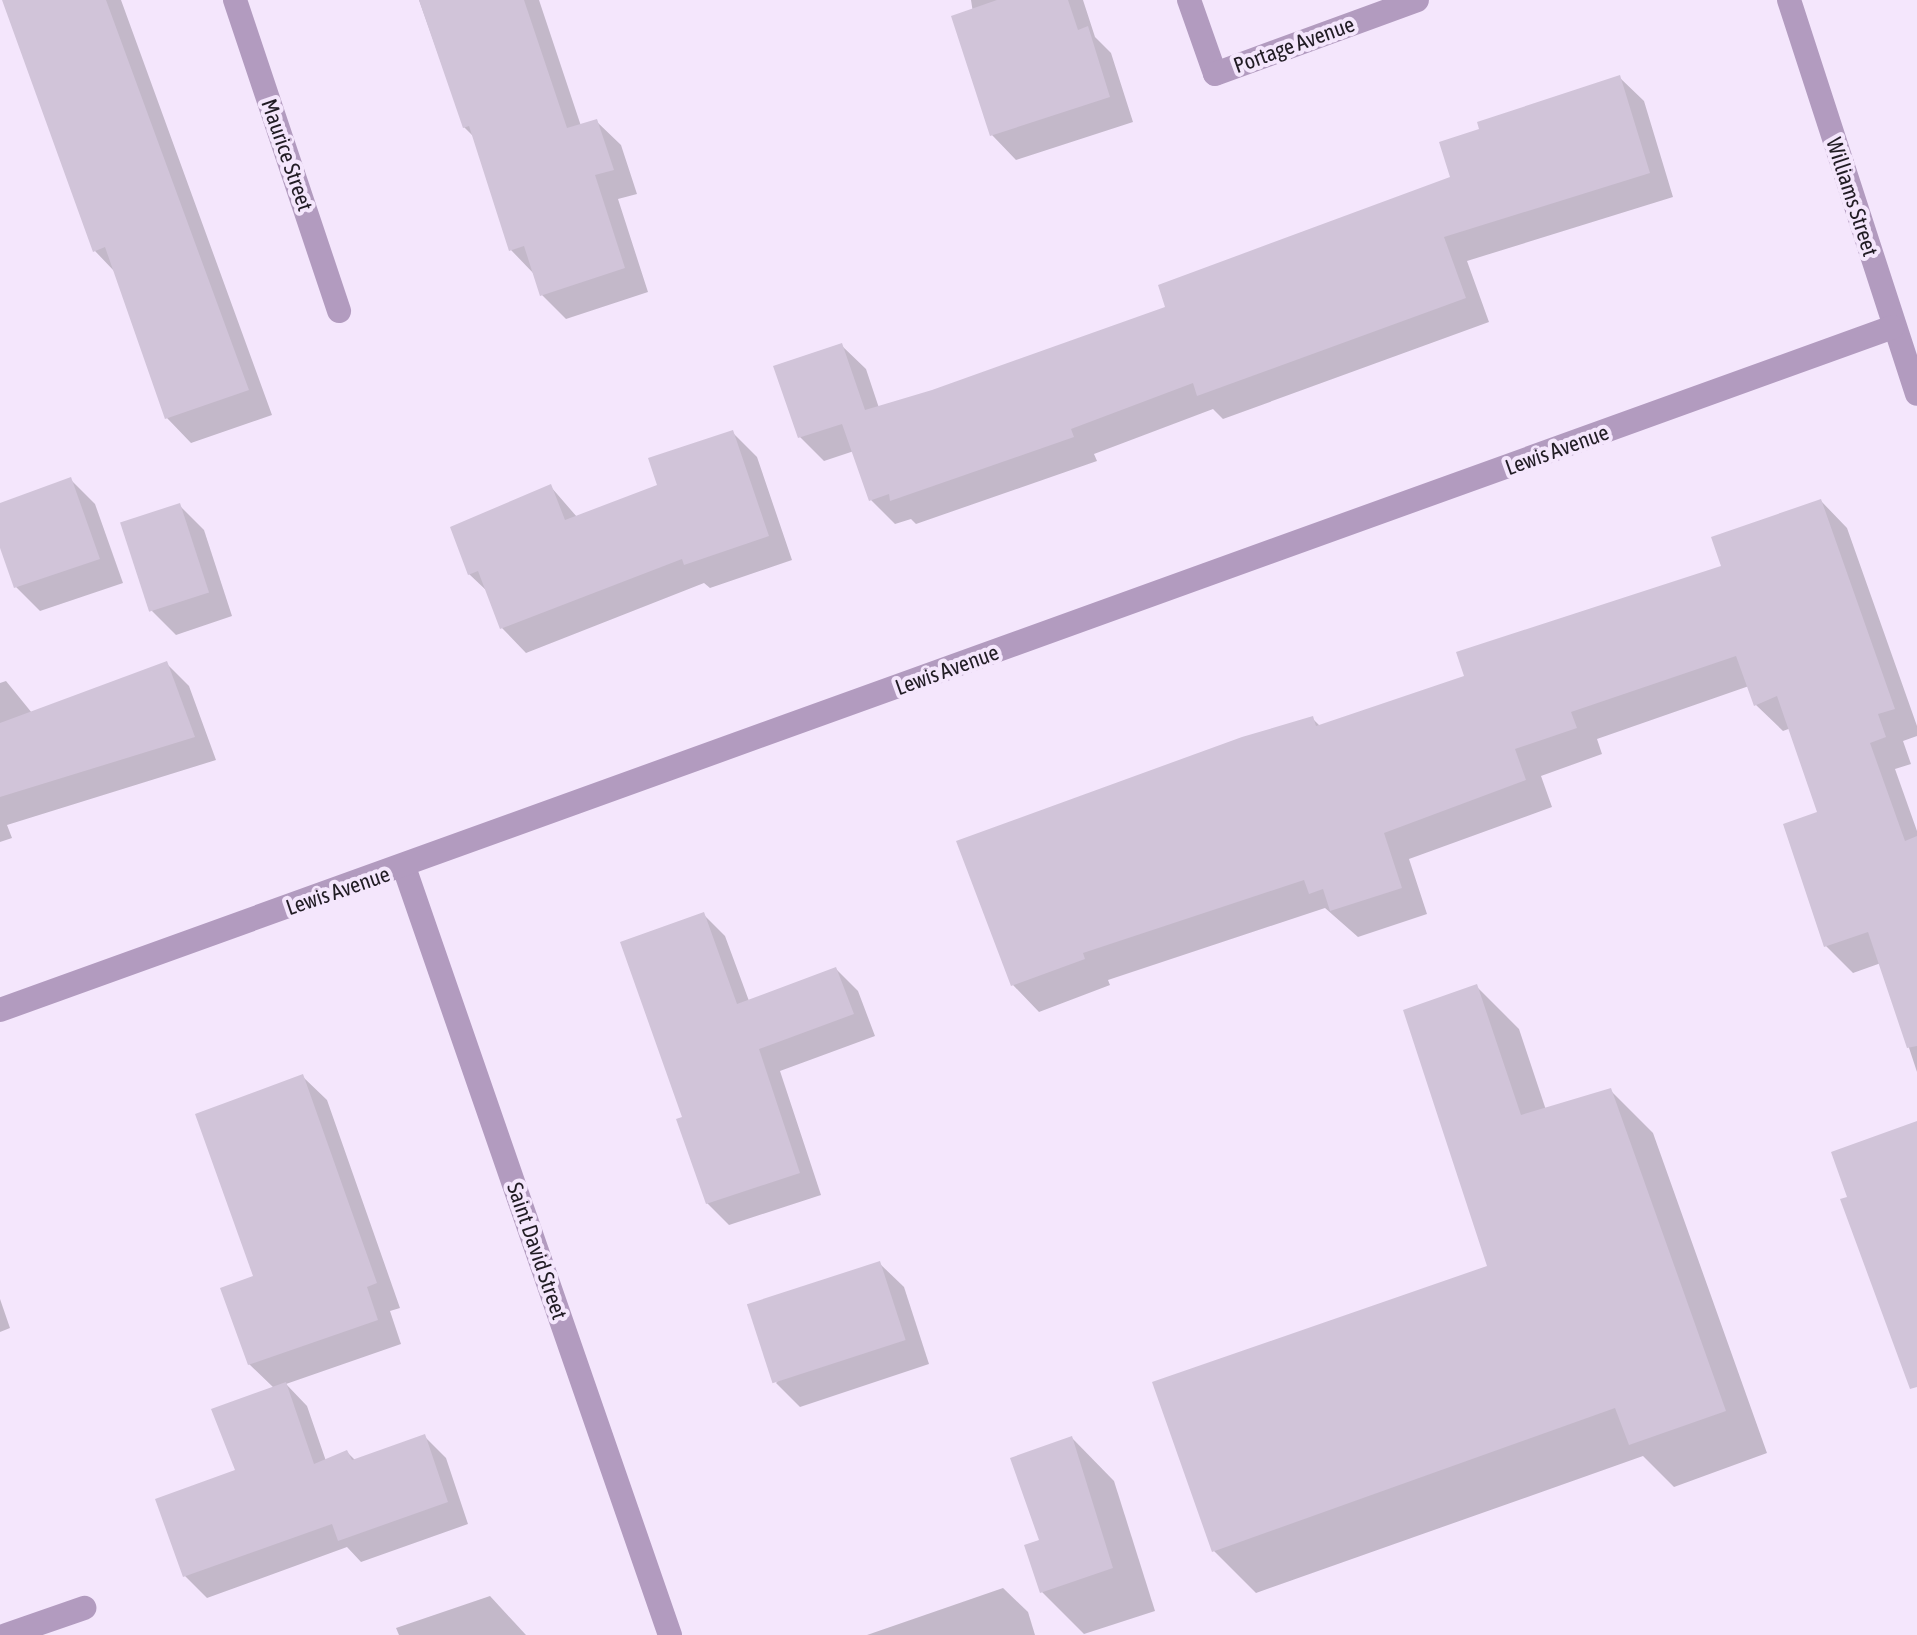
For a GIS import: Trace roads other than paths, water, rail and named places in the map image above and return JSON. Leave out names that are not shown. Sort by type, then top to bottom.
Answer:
[{"type":"street","name":"Maurice Street","points":[[235,0],[339,311]]},
{"type":"street","name":"Portage Avenue","points":[[1189,0],[1215,74],[1417,0]]},
{"type":"street","name":"Williams Street","points":[[1789,0],[1917,394]]},
{"type":"street","name":"Lewis Avenue","points":[[0,1010],[404,867],[1893,327]]},
{"type":"street","name":"Saint David Street","points":[[404,867],[670,1635]]},
{"type":"street","points":[[6,1635],[84,1608]]}]
